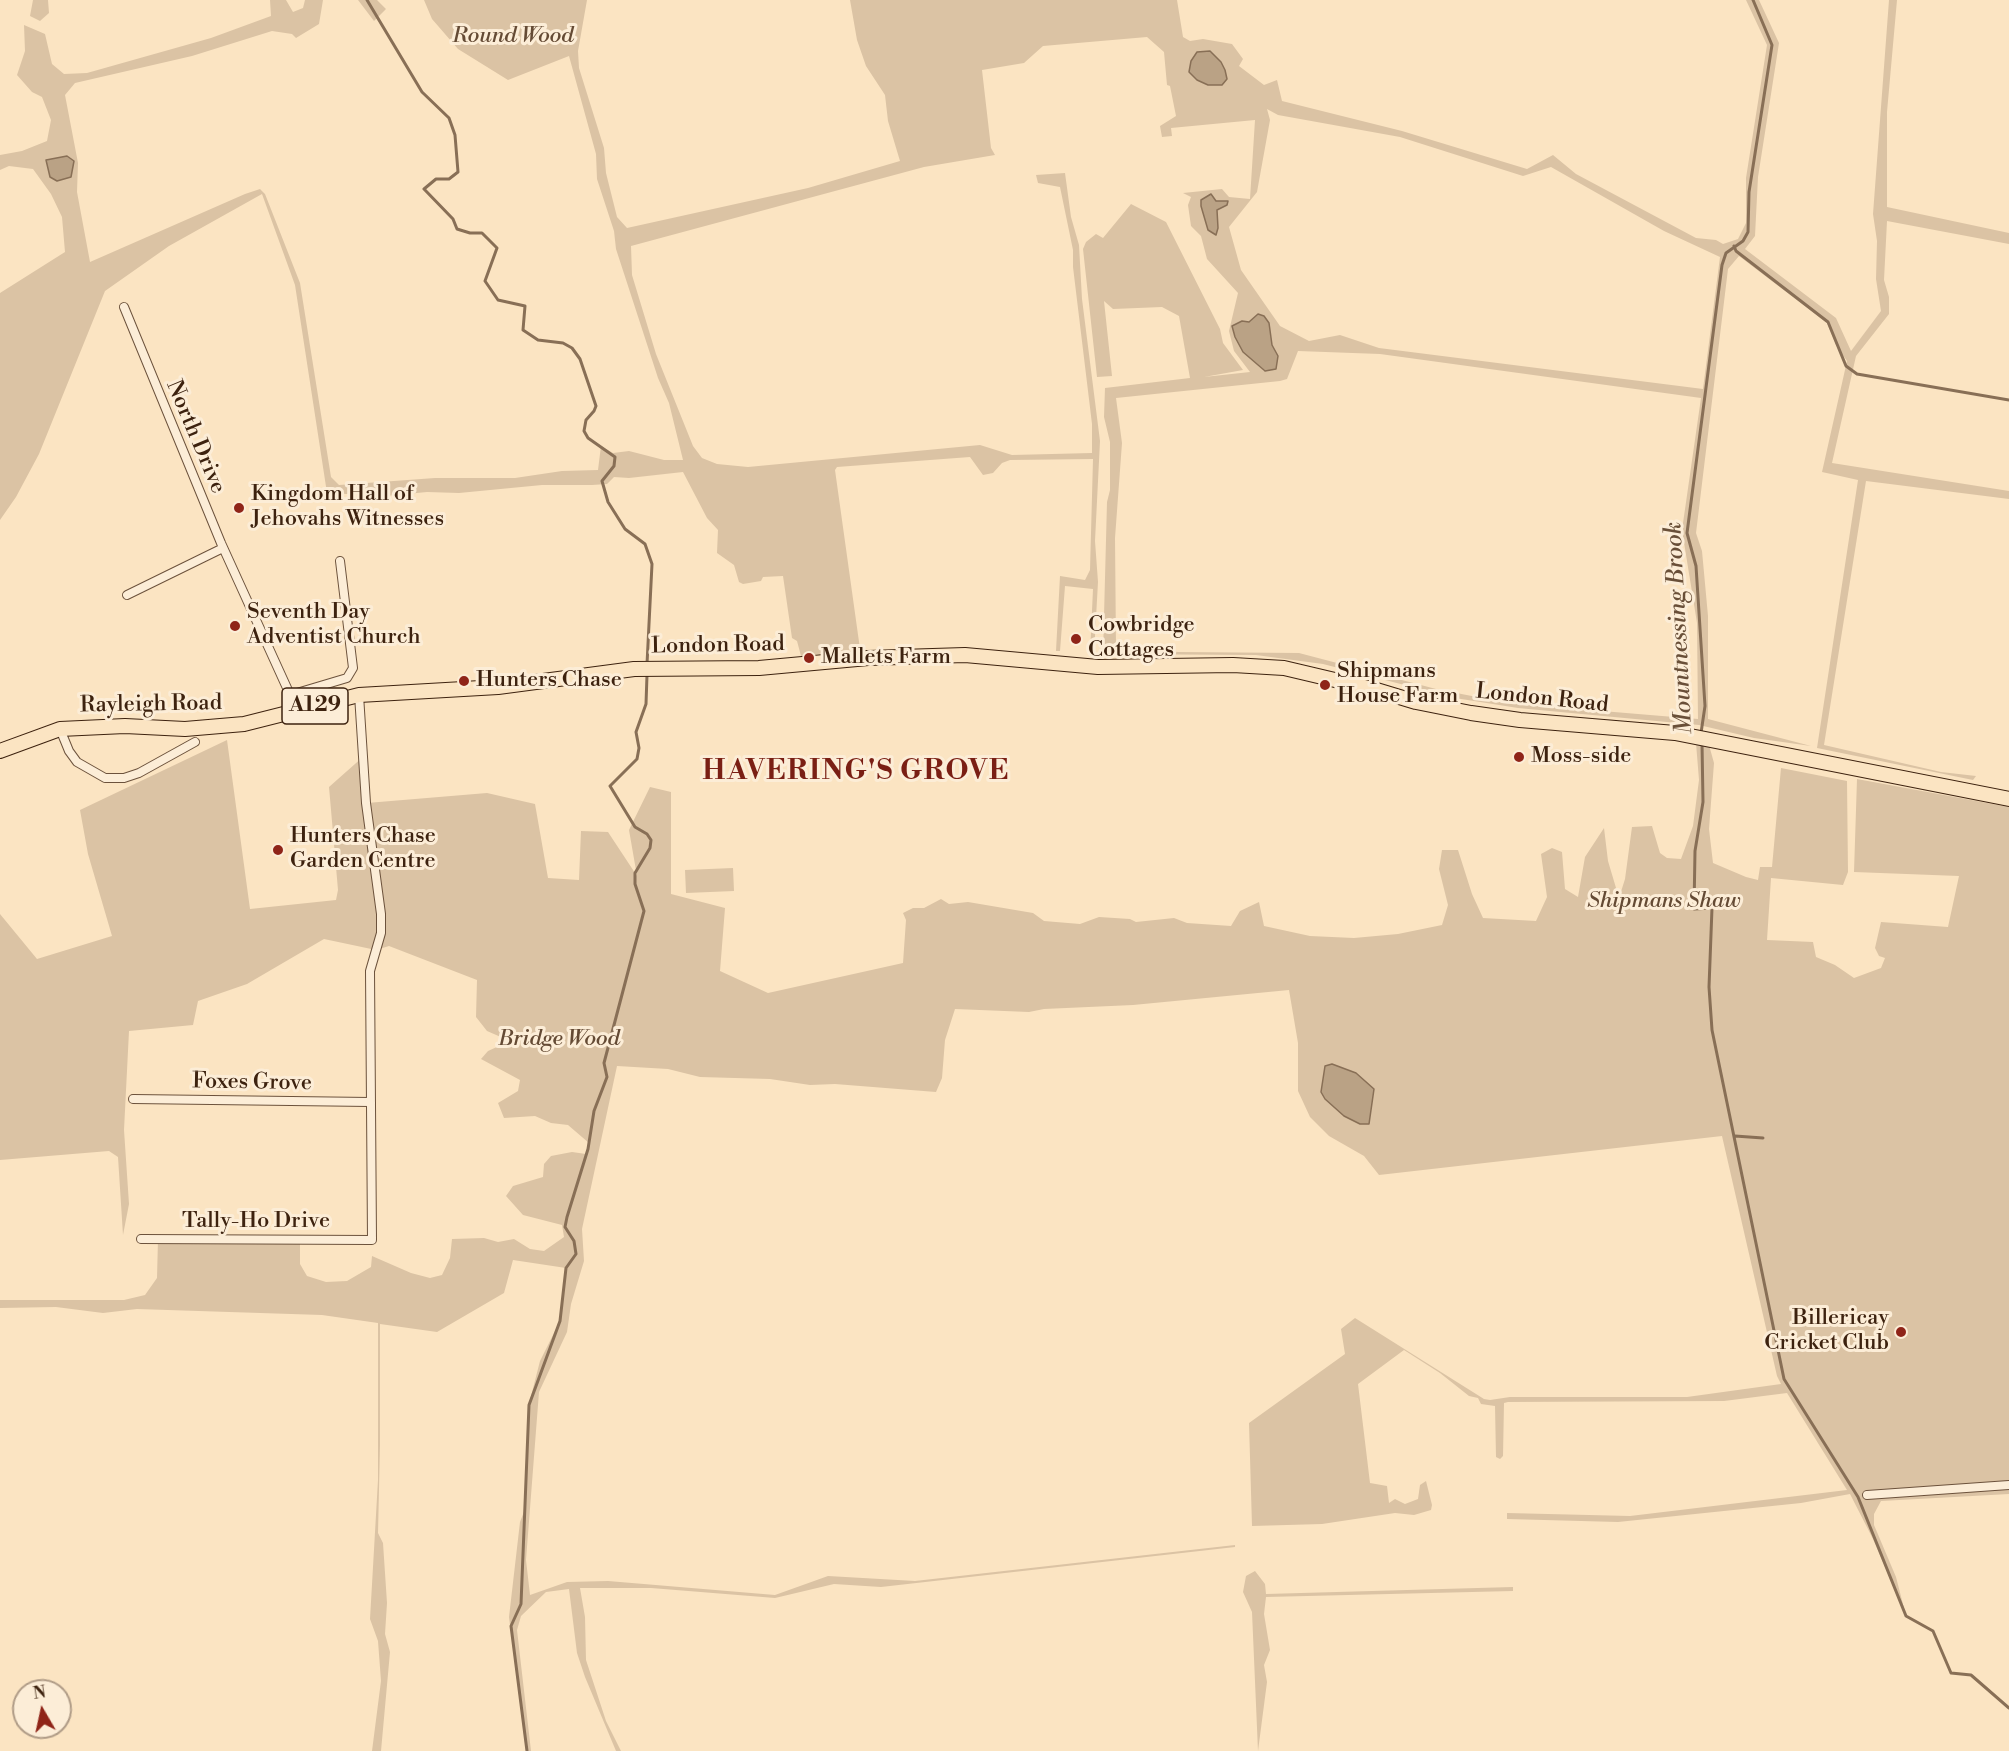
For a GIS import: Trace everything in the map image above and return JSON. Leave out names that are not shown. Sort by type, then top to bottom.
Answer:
[{"type":"main road","name":"London Road","points":[[634,669],[759,668],[868,658],[965,655],[1098,667],[1268,667],[1319,676],[1416,702],[1471,713],[1702,738],[2009,799]]},
{"type":"main road","name":"Rayleigh Road","points":[[0,751],[60,729],[125,726],[185,729],[244,724],[359,695],[498,687],[634,669]]},
{"type":"street","name":"North Drive","points":[[124,307],[223,548],[297,710]]},
{"type":"street","points":[[127,595],[223,548]]},
{"type":"street","points":[[291,695],[347,678],[353,668],[340,561]]},
{"type":"street","points":[[359,695],[366,803],[381,914],[381,933],[370,971],[370,1102]]},
{"type":"street","name":"Rayleigh Road","points":[[60,729],[69,751],[77,762],[105,778],[124,778],[139,773],[195,742]]},
{"type":"street","name":"Foxes Grove","points":[[133,1099],[370,1102]]},
{"type":"street","name":"Tally-Ho Drive","points":[[141,1239],[372,1240],[370,1102]]},
{"type":"street","points":[[1867,1495],[2009,1485]]},
{"type":"green space","points":[[33,0],[48,0],[49,13],[40,21],[30,16]]},
{"type":"green space","name":"Round Wood","points":[[270,0],[286,0],[293,12],[303,8],[305,0],[323,0],[319,24],[296,38],[292,34],[272,31],[192,56],[75,83],[65,95],[78,163],[77,192],[90,262],[245,194],[260,189],[265,194],[300,283],[331,477],[339,485],[435,478],[515,478],[562,471],[598,470],[601,446],[613,453],[629,451],[664,460],[683,460],[669,403],[658,378],[616,249],[614,231],[597,179],[596,154],[569,56],[508,80],[458,49],[432,19],[424,0],[587,0],[578,51],[579,68],[604,148],[606,173],[617,217],[627,228],[808,188],[900,161],[888,121],[885,95],[866,66],[857,40],[850,0],[1177,0],[1183,37],[1190,41],[1203,39],[1232,44],[1243,59],[1239,66],[1264,85],[1277,80],[1282,101],[1402,131],[1527,169],[1553,155],[1576,174],[1696,238],[1716,240],[1723,244],[1738,239],[1746,223],[1746,178],[1767,45],[1746,0],[1759,0],[1779,43],[1758,177],[1755,236],[1745,249],[1836,318],[1851,351],[1881,311],[1876,279],[1877,241],[1873,214],[1889,0],[1897,0],[1887,112],[1887,207],[2009,233],[2009,244],[1887,221],[1884,280],[1889,297],[1889,314],[1856,356],[1832,463],[2009,491],[2009,499],[1866,481],[1824,745],[1941,772],[1976,776],[1973,780],[1817,748],[1858,480],[1822,472],[1847,361],[1836,345],[1827,323],[1739,256],[1728,269],[1696,533],[1702,551],[1708,616],[1708,719],[1811,746],[1754,738],[1699,725],[1518,708],[1455,698],[1323,664],[1256,655],[1103,654],[1107,502],[1110,490],[1110,442],[1104,417],[1105,388],[1190,378],[1179,316],[1162,307],[1113,309],[1104,301],[1112,376],[1097,377],[1083,249],[1086,242],[1096,234],[1103,238],[1131,204],[1166,222],[1220,329],[1223,343],[1243,370],[1204,377],[1250,372],[1234,351],[1229,331],[1238,293],[1207,259],[1201,236],[1191,226],[1188,205],[1191,197],[1183,193],[1222,189],[1229,197],[1250,199],[1255,120],[1171,128],[1172,136],[1162,137],[1160,126],[1176,116],[1170,86],[1167,85],[1164,52],[1147,37],[1043,46],[1024,63],[982,70],[991,148],[995,155],[924,167],[631,246],[632,275],[656,354],[693,446],[702,458],[717,464],[748,467],[980,445],[1012,455],[1092,453],[1092,424],[1073,267],[1073,250],[1060,187],[1038,183],[1036,175],[1065,173],[1071,217],[1079,245],[1082,299],[1100,441],[1095,541],[1098,582],[1094,654],[1090,654],[1093,589],[1065,586],[1060,651],[1056,651],[1060,576],[1085,580],[1090,570],[1093,459],[1010,460],[1002,463],[993,473],[983,475],[970,457],[837,467],[835,470],[860,649],[801,656],[797,641],[792,638],[783,576],[763,577],[761,581],[743,584],[739,582],[734,565],[717,553],[718,530],[707,518],[683,472],[629,478],[614,477],[607,484],[542,485],[459,493],[427,492],[386,496],[327,493],[295,285],[262,194],[169,246],[105,291],[39,454],[16,497],[0,520],[0,293],[65,252],[62,217],[51,194],[33,169],[9,166],[0,170],[0,155],[22,151],[47,141],[51,120],[42,97],[32,92],[17,75],[25,51],[24,25],[45,34],[52,64],[64,74],[87,73],[211,38],[271,16]],"holes":[[[1267,109],[1278,115],[1400,137],[1523,176],[1551,167],[1664,231],[1720,257],[1703,389],[1379,348],[1340,335],[1309,341],[1280,326],[1241,270],[1229,227],[1257,192],[1270,120]],[[1269,323],[1272,345],[1277,356],[1276,369],[1264,371],[1243,352],[1240,343]],[[1298,351],[1380,354],[1701,398],[1682,530],[1697,623],[1698,719],[1542,706],[1482,698],[1436,689],[1299,653],[1178,652],[1116,648],[1115,538],[1122,443],[1116,398],[1287,379]]]},
{"type":"green space","points":[[358,0],[377,0],[386,9],[374,21]]},
{"type":"green space","points":[[227,740],[250,909],[336,900],[338,890],[329,787],[364,756],[367,803],[487,793],[535,804],[548,878],[579,880],[581,831],[608,832],[637,876],[629,830],[650,787],[671,792],[671,894],[725,908],[720,971],[768,993],[903,963],[906,920],[903,913],[913,908],[924,908],[941,899],[949,904],[968,902],[1033,913],[1044,921],[1080,924],[1099,917],[1130,919],[1136,922],[1174,918],[1187,923],[1231,926],[1240,911],[1259,902],[1264,926],[1310,936],[1354,938],[1398,934],[1442,925],[1448,905],[1439,869],[1442,850],[1458,850],[1472,894],[1483,918],[1536,921],[1547,897],[1541,854],[1552,848],[1562,852],[1565,889],[1578,897],[1585,857],[1604,828],[1608,861],[1619,898],[1625,879],[1632,827],[1652,826],[1660,853],[1667,858],[1681,859],[1693,826],[1699,780],[1696,743],[1709,745],[1714,763],[1709,829],[1713,863],[1746,877],[1758,880],[1760,867],[1772,867],[1781,768],[1847,781],[1848,872],[1843,885],[1771,878],[1767,940],[1813,942],[1816,957],[1835,965],[1854,978],[1881,968],[1885,958],[1879,956],[1875,948],[1881,922],[1948,927],[1959,876],[1854,872],[1857,779],[2009,807],[2009,1494],[1881,1501],[1874,1514],[1874,1525],[1896,1577],[1906,1616],[1873,1539],[1850,1494],[1801,1503],[1618,1522],[1507,1519],[1507,1513],[1630,1516],[1847,1490],[1787,1393],[1724,1401],[1508,1402],[1504,1403],[1503,1456],[1500,1459],[1496,1457],[1495,1406],[1481,1404],[1478,1398],[1469,1396],[1440,1373],[1404,1350],[1358,1384],[1370,1483],[1387,1486],[1389,1503],[1395,1499],[1405,1504],[1418,1499],[1420,1485],[1426,1481],[1432,1505],[1431,1510],[1414,1515],[1395,1513],[1322,1524],[1252,1526],[1249,1423],[1345,1354],[1341,1329],[1355,1318],[1484,1399],[1490,1400],[1510,1397],[1687,1397],[1781,1384],[1777,1376],[1722,1136],[1379,1175],[1364,1156],[1329,1136],[1310,1117],[1298,1091],[1298,1043],[1289,990],[1029,1012],[955,1009],[945,1040],[942,1078],[936,1092],[835,1084],[810,1085],[770,1079],[700,1077],[668,1069],[617,1066],[582,1229],[584,1261],[571,1304],[567,1332],[539,1392],[526,1560],[530,1595],[567,1582],[608,1581],[775,1595],[828,1576],[915,1581],[1235,1545],[1235,1547],[881,1587],[834,1584],[775,1598],[651,1588],[580,1588],[585,1617],[586,1660],[606,1721],[621,1751],[616,1751],[577,1653],[569,1589],[546,1592],[521,1616],[517,1630],[531,1751],[526,1751],[509,1617],[520,1522],[525,1509],[529,1404],[540,1361],[560,1321],[566,1268],[513,1260],[504,1293],[437,1332],[380,1324],[378,1533],[383,1543],[387,1603],[385,1634],[390,1652],[381,1751],[372,1751],[381,1681],[378,1641],[370,1619],[378,1480],[378,1323],[322,1315],[137,1309],[103,1313],[56,1307],[0,1308],[0,1300],[124,1300],[145,1295],[157,1278],[158,1239],[300,1240],[300,1264],[307,1276],[326,1282],[347,1281],[371,1267],[372,1256],[411,1273],[430,1278],[442,1275],[450,1258],[452,1239],[484,1238],[498,1242],[514,1239],[530,1249],[544,1251],[564,1237],[562,1225],[523,1215],[506,1196],[513,1186],[543,1177],[544,1164],[551,1156],[572,1152],[586,1154],[589,1143],[568,1125],[551,1123],[535,1116],[504,1118],[498,1103],[518,1091],[520,1080],[481,1059],[488,1051],[510,1041],[487,1031],[476,1017],[477,980],[389,946],[376,950],[324,939],[247,984],[198,1001],[193,1025],[129,1031],[124,1130],[129,1204],[123,1235],[118,1157],[109,1151],[0,1160],[0,914],[37,959],[112,936],[88,854],[80,810]]},
{"type":"green space","points":[[733,868],[734,891],[686,893],[685,870]]},
{"type":"green space","points":[[1255,1571],[1265,1584],[1266,1594],[1513,1587],[1513,1591],[1266,1597],[1264,1614],[1270,1650],[1264,1665],[1267,1682],[1258,1751],[1252,1612],[1243,1592],[1246,1576]]},
{"type":"shaded area","points":[[1210,51],[1221,62],[1225,70],[1227,79],[1222,85],[1208,85],[1197,80],[1189,72],[1191,61],[1197,52]]},
{"type":"shaded area","points":[[67,156],[74,161],[71,177],[57,181],[50,177],[46,160]]},
{"type":"shaded area","points":[[1211,194],[1216,201],[1228,201],[1227,205],[1217,210],[1216,235],[1208,230],[1201,206],[1201,200]]},
{"type":"shaded area","points":[[1258,314],[1264,316],[1269,323],[1272,345],[1278,356],[1276,369],[1265,371],[1243,352],[1235,337],[1232,326],[1242,321],[1249,322]]},
{"type":"shaded area","points":[[1332,1064],[1356,1073],[1374,1089],[1369,1124],[1360,1124],[1344,1116],[1325,1099],[1321,1092],[1325,1066]]},
{"type":"waterway","points":[[367,0],[422,92],[449,118],[455,135],[458,172],[449,179],[436,179],[424,189],[453,219],[457,229],[470,233],[482,233],[497,248],[485,281],[498,300],[525,306],[523,330],[538,340],[563,343],[572,348],[580,359],[596,406],[586,420],[584,431],[588,438],[615,457],[614,466],[602,481],[608,502],[625,529],[645,544],[652,564],[647,664]]},
{"type":"waterway","name":"Mountnessing Brook","points":[[1701,733],[1705,706],[1696,566],[1687,533],[1722,265],[1726,253],[1743,241],[1748,232],[1749,192],[1772,45],[1753,0]]},
{"type":"waterway","points":[[1734,246],[1736,251],[1828,322],[1846,366],[1857,374],[2009,400]]},
{"type":"waterway","points":[[527,1751],[511,1626],[521,1604],[529,1405],[560,1321],[566,1268],[576,1254],[574,1241],[565,1227],[588,1149],[594,1111],[607,1077],[604,1063],[644,911],[635,884],[635,873],[650,848],[651,840],[647,834],[635,827],[610,786],[637,759],[639,748],[636,732],[646,704],[647,675]]},
{"type":"waterway","points":[[1702,743],[1703,802],[1695,851],[1694,909],[1712,908],[1709,987],[1712,1030],[1784,1379],[1858,1497],[1906,1616],[1933,1631],[1951,1673],[1971,1675],[2009,1708]]},
{"type":"waterway","points":[[1735,1136],[1763,1138]]},
{"type":"place","name":"Kingdom Hall of Jehovahs Witnesses","points":[[239,508]]},
{"type":"place","name":"Seventh Day Adventist Church","points":[[235,626]]},
{"type":"place","name":"Cowbridge Cottages","points":[[1076,639]]},
{"type":"place","name":"Mallets Farm","points":[[809,658]]},
{"type":"place","name":"Hunters Chase","points":[[464,681]]},
{"type":"place","name":"Shipmans House Farm","points":[[1325,685]]},
{"type":"place","name":"Moss-side","points":[[1519,757]]},
{"type":"place","name":"Hunters Chase Garden Centre","points":[[278,850]]},
{"type":"place","name":"Billericay Cricket Club","points":[[1901,1332]]},
{"type":"district","name":"HAVERING'S GROVE","points":[[856,772]]},
{"type":"park label","name":"Shipmans Shaw","points":[[1664,902]]},
{"type":"park label","name":"Bridge Wood","points":[[559,1040]]}]
